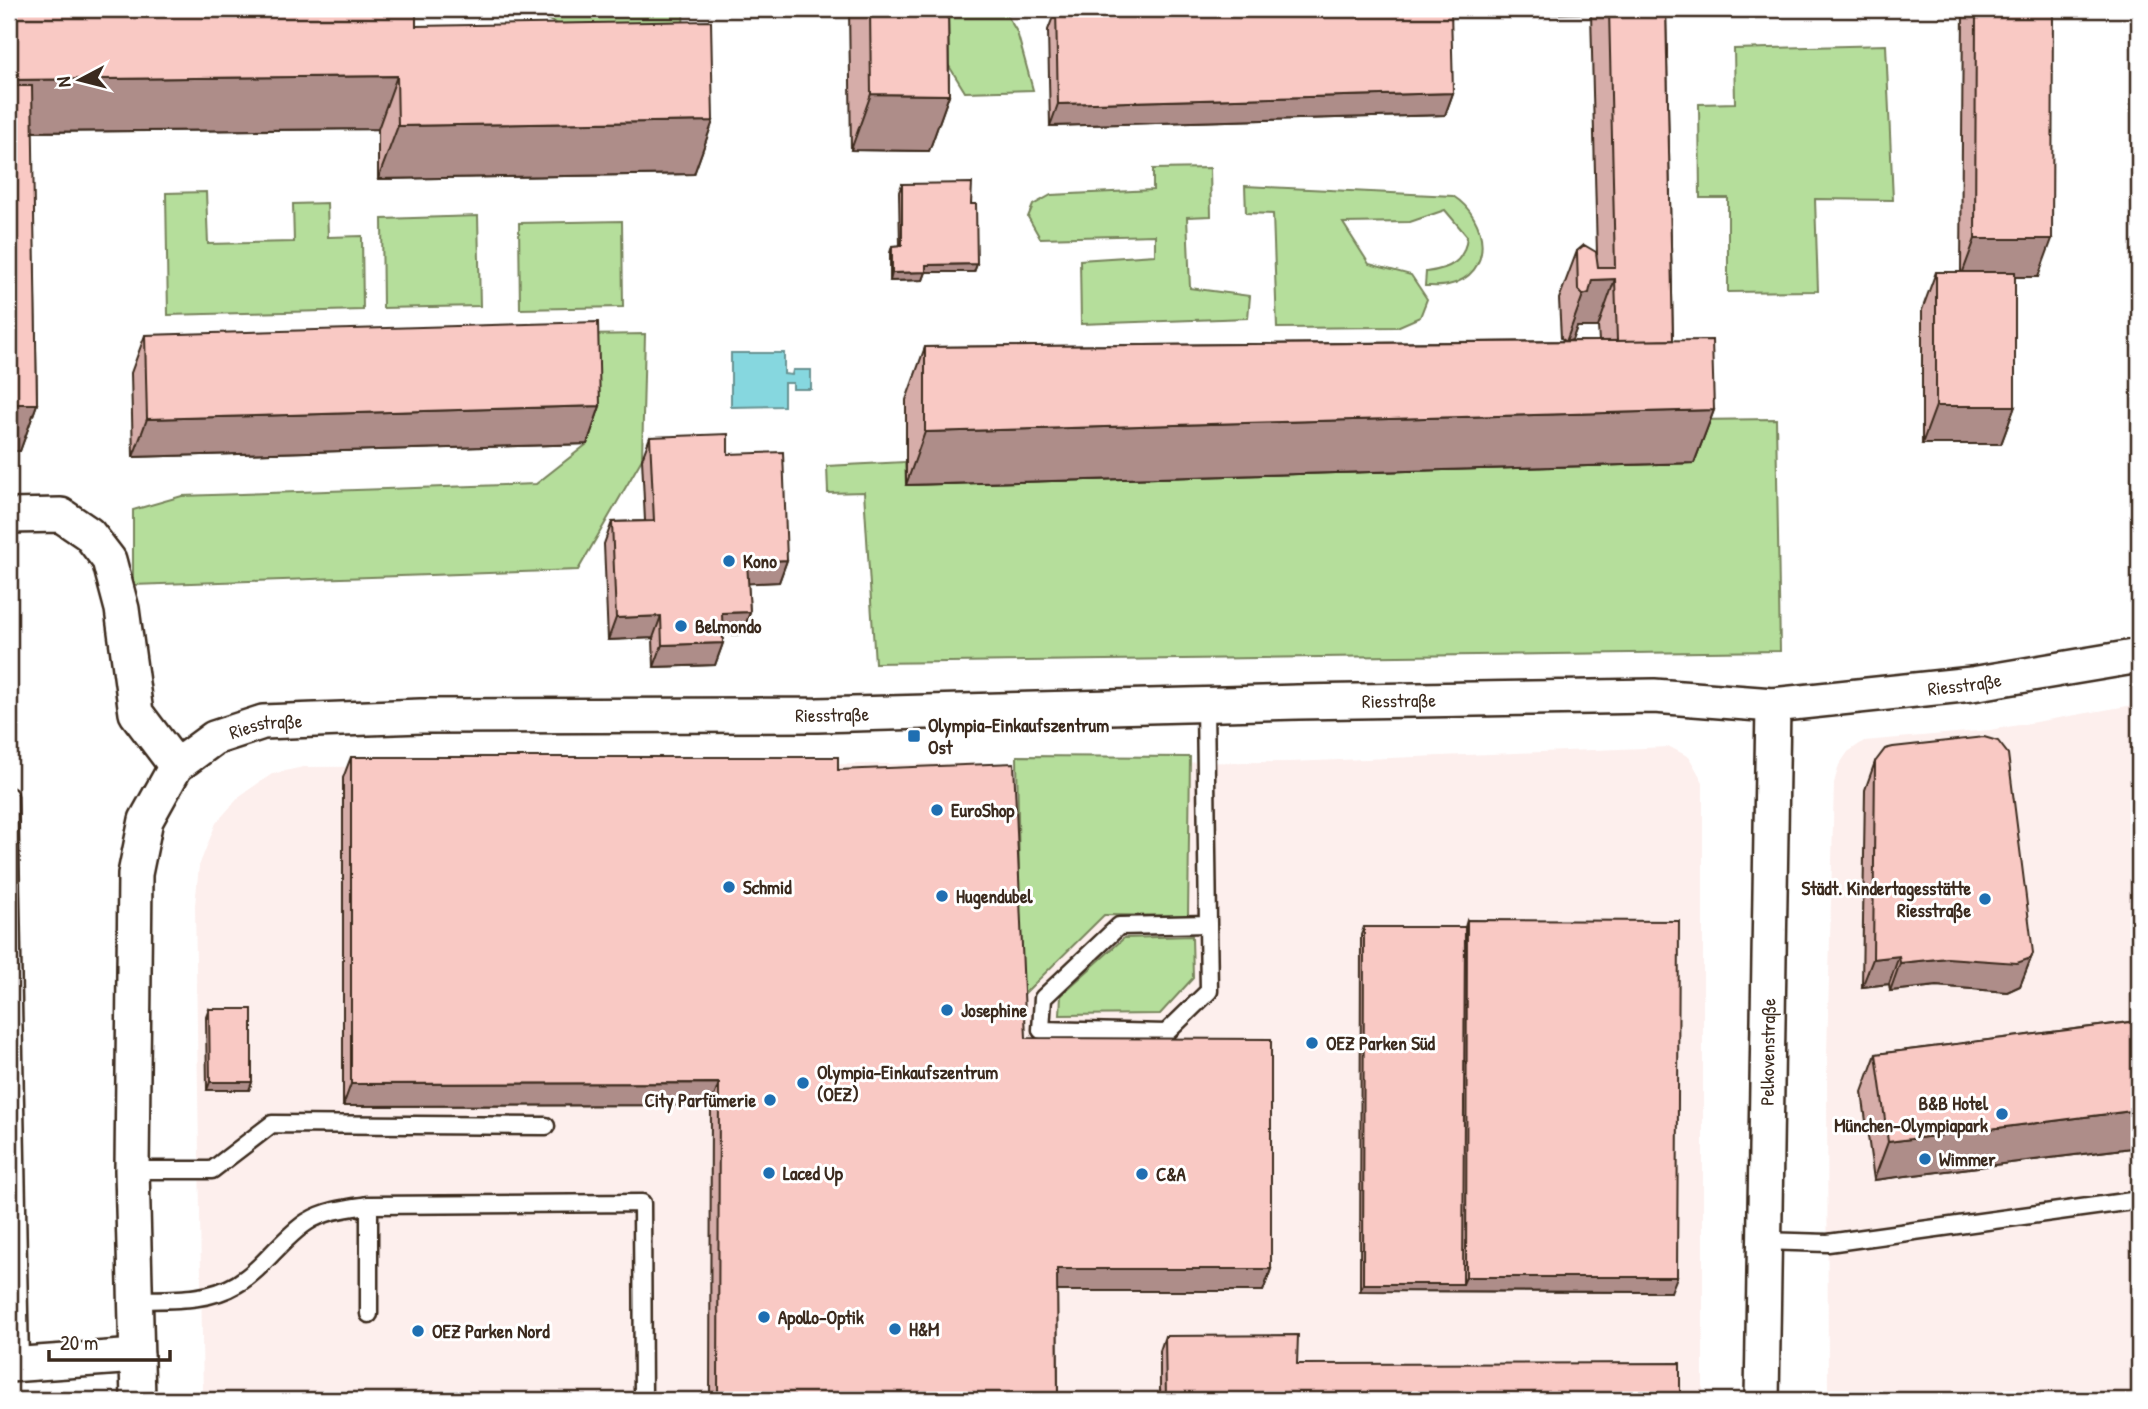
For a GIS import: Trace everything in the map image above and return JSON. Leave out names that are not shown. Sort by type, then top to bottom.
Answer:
[{"type":"street","points":[[9,516],[61,515],[89,534],[109,560],[122,609],[136,713],[176,766]]},
{"type":"street","name":"Riesstraße","points":[[138,1400],[132,1170],[135,874],[146,820],[176,766],[214,738],[263,722],[421,716],[828,715],[1205,704],[1654,696],[1773,705],[1972,684],[2139,656]]},
{"type":"street","name":"Pelkovenstraße","points":[[1762,1400],[1773,705]]},
{"type":"street","points":[[15,1364],[137,1356]]},
{"type":"lane","points":[[1205,704],[1209,991],[1166,1033],[1041,1030],[1043,998],[1119,926],[1208,925]]},
{"type":"lane","points":[[9,796],[15,1364]]},
{"type":"lane","points":[[132,1170],[212,1170],[272,1124],[546,1126]]},
{"type":"lane","points":[[1764,1241],[1828,1243],[2139,1200]]},
{"type":"lane","points":[[136,1300],[189,1299],[237,1284],[306,1223],[331,1211],[369,1205],[642,1203],[643,1400]]},
{"type":"lane","points":[[369,1205],[369,1314]]},
{"type":"shaded area","points":[[2139,704],[2139,1400],[1828,1400],[1827,1055],[1834,783],[1839,765],[1848,752],[1864,741],[1990,730]]},
{"type":"shaded area","points":[[1670,747],[1689,757],[1703,782],[1703,1400],[203,1400],[195,905],[199,866],[216,823],[241,795],[272,774],[303,767],[1290,762]]},
{"type":"green space","points":[[525,9],[683,9],[684,41],[562,26]]},
{"type":"green space","points":[[940,9],[1008,9],[1005,12],[1017,32],[1033,90],[965,92],[941,53]]},
{"type":"green space","points":[[1886,45],[1893,200],[1815,199],[1818,291],[1728,292],[1728,198],[1700,198],[1699,104],[1735,103],[1734,49]]},
{"type":"green space","points":[[1210,168],[1211,216],[1187,217],[1190,288],[1250,296],[1248,318],[1081,324],[1080,260],[1155,255],[1155,235],[1040,238],[1028,217],[1033,205],[1051,195],[1153,190],[1153,169]]},
{"type":"green space","points":[[1245,186],[1453,196],[1474,218],[1482,245],[1480,258],[1474,270],[1463,279],[1445,286],[1425,286],[1426,272],[1455,263],[1466,245],[1467,236],[1445,210],[1410,222],[1343,223],[1369,264],[1411,275],[1427,299],[1420,317],[1397,327],[1277,328],[1273,214],[1246,213]]},
{"type":"green space","points":[[206,192],[208,244],[294,242],[293,204],[327,203],[328,237],[362,236],[363,310],[168,315],[166,193]]},
{"type":"green space","points":[[478,216],[480,306],[383,308],[382,219]]},
{"type":"green space","points":[[622,221],[623,307],[520,309],[519,223]]},
{"type":"green space","points":[[645,334],[642,459],[578,570],[133,585],[133,510],[182,496],[536,484],[587,444],[583,335]]},
{"type":"green space","points":[[1776,419],[1780,651],[875,663],[864,492],[828,493],[827,466],[905,462],[906,485],[1694,463],[1693,420]]},
{"type":"green space","points":[[1017,756],[1190,757],[1188,916],[1104,915],[1021,997]]},
{"type":"green space","points":[[1192,936],[1193,978],[1160,1014],[1060,1015],[1061,995],[1124,938]]},
{"type":"water","points":[[731,353],[784,353],[784,374],[792,375],[793,370],[811,370],[811,389],[793,389],[793,383],[784,383],[784,406],[731,407]]},
{"type":"building","points":[[9,9],[416,9],[416,26],[711,21],[713,121],[398,126],[397,76],[9,80]]},
{"type":"building","points":[[870,9],[948,9],[949,95],[871,94]]},
{"type":"building","points":[[1056,9],[1451,9],[1453,93],[1058,104]]},
{"type":"building","points":[[1609,9],[1666,9],[1673,340],[1617,341],[1615,279],[1592,280],[1589,293],[1583,295],[1578,290],[1577,251],[1584,245],[1596,252],[1598,267],[1615,267]]},
{"type":"building","points":[[1976,9],[2053,9],[2052,239],[1975,239]]},
{"type":"building","points":[[9,86],[32,86],[37,404],[9,404]]},
{"type":"building","points":[[972,183],[971,204],[976,204],[977,264],[926,265],[926,272],[892,273],[892,246],[902,245],[902,184]]},
{"type":"building","points":[[1936,272],[2015,272],[2015,406],[1936,406]]},
{"type":"building","points":[[598,322],[600,406],[147,419],[145,335]]},
{"type":"building","points":[[1712,340],[1714,410],[925,432],[925,347]]},
{"type":"building","points":[[728,434],[728,454],[783,452],[787,560],[747,562],[750,612],[722,613],[723,643],[662,645],[661,616],[616,618],[612,522],[654,521],[650,437]]},
{"type":"building","points":[[1984,737],[1998,741],[2008,754],[2033,953],[2031,958],[2017,963],[1947,958],[1900,963],[1899,956],[1873,959],[1875,762],[1885,749],[1893,747]]},
{"type":"building","name":"Olympia-Einkaufszentrum (OEZ)","points":[[351,757],[838,757],[838,770],[1014,763],[1026,1038],[1271,1039],[1271,1269],[1057,1269],[1058,1400],[718,1400],[719,1083],[351,1084]]},
{"type":"building","name":"OEZ Parken Süd","points":[[1467,920],[1679,921],[1677,1277],[1466,1277]]},
{"type":"building","name":"OEZ Parken Süd","points":[[1364,927],[1465,927],[1463,1284],[1363,1284]]},
{"type":"building","points":[[209,1009],[252,1009],[252,1082],[210,1082]]},
{"type":"building","points":[[2139,1021],[2139,1110],[1888,1142],[1876,1054]]},
{"type":"building","points":[[1298,1335],[1297,1364],[1680,1363],[1680,1400],[1166,1400],[1165,1336]]},
{"type":"place","name":"Kono","points":[[729,561]]},
{"type":"place","name":"Belmondo","points":[[681,626]]},
{"type":"place","name":"Olympia-Einkaufszentrum Ost","points":[[914,736]]},
{"type":"place","name":"EuroShop","points":[[937,810]]},
{"type":"place","name":"Schmid","points":[[729,887]]},
{"type":"place","name":"Hugendubel","points":[[942,896]]},
{"type":"place","name":"Städt. Kindertagesstätte Riesstraße","points":[[1985,899]]},
{"type":"place","name":"Josephine","points":[[947,1010]]},
{"type":"place","name":"OEZ Parken Süd","points":[[1312,1043]]},
{"type":"place","name":"Olympia-Einkaufszentrum (OEZ)","points":[[803,1083]]},
{"type":"place","name":"City Parfümerie","points":[[770,1100]]},
{"type":"place","name":"B&B Hotel München-Olympiapark","points":[[2002,1114]]},
{"type":"place","name":"Wimmer","points":[[1925,1159]]},
{"type":"place","name":"Laced Up","points":[[769,1173]]},
{"type":"place","name":"C&A","points":[[1142,1174]]},
{"type":"place","name":"Apollo-Optik","points":[[764,1317]]},
{"type":"place","name":"H&M","points":[[895,1329]]},
{"type":"place","name":"OEZ Parken Nord","points":[[418,1331]]}]
